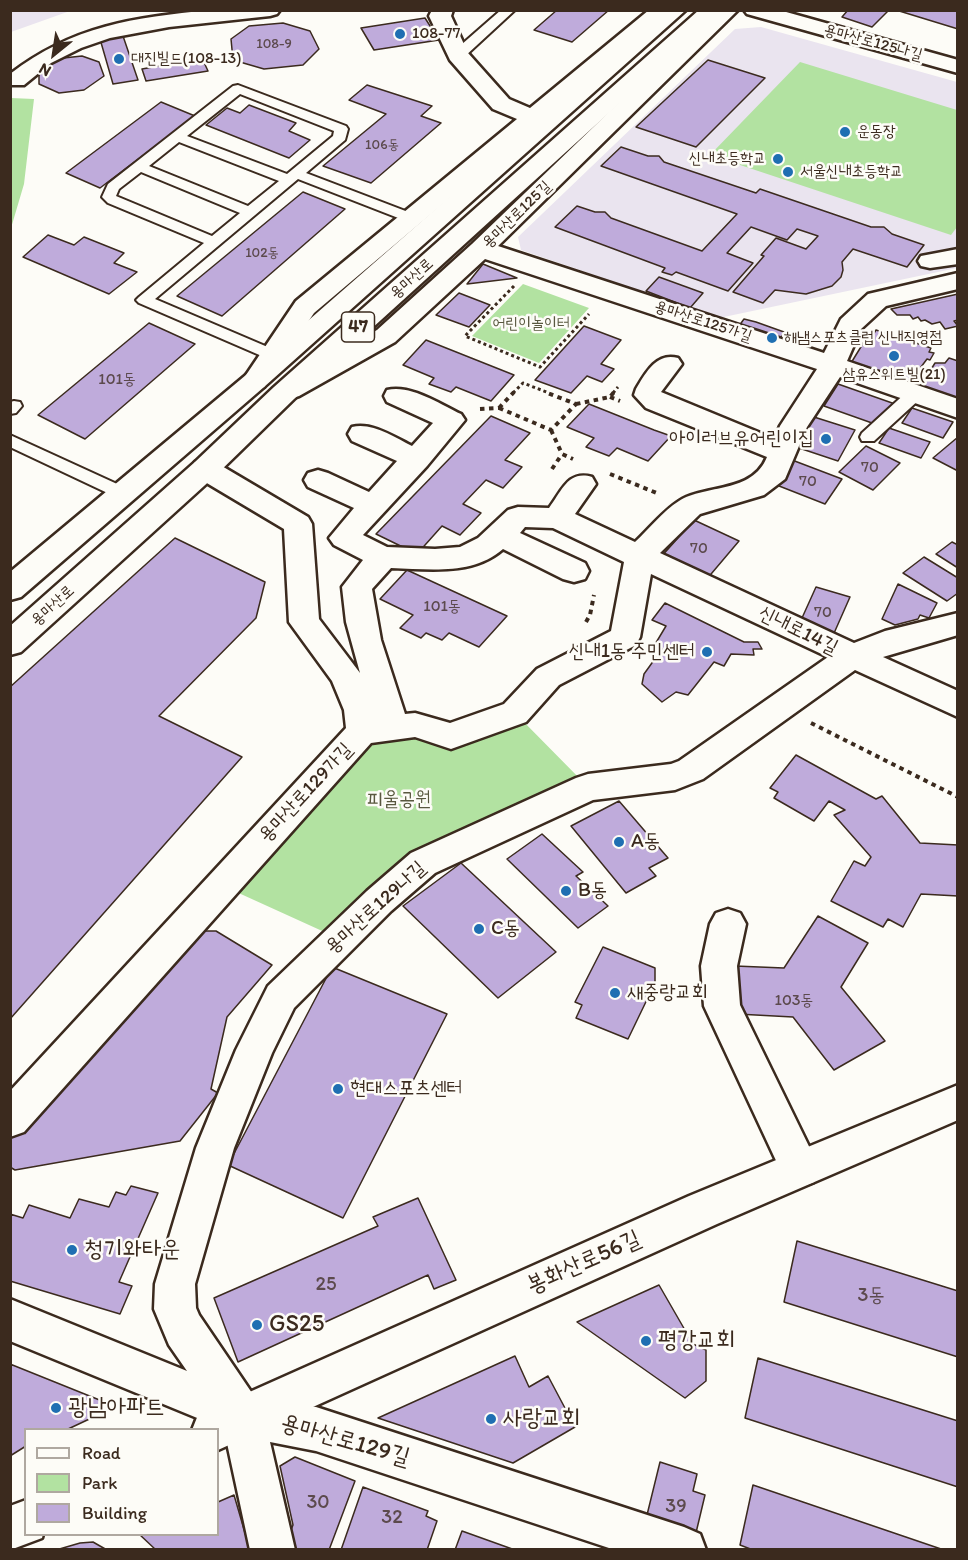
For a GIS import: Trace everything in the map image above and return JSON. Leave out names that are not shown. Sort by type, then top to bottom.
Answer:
[{"type":"street","points":[[16,80],[51,53],[106,30],[164,20],[222,18],[270,10]]},
{"type":"street","points":[[443,10],[440,16],[458,55],[501,104],[532,117]]},
{"type":"street","points":[[255,381],[305,307],[662,10]]},
{"type":"street","name":"용마산로","points":[[10,589],[255,381],[676,10]]},
{"type":"street","name":"용마산로125나길","points":[[754,10],[957,67]]},
{"type":"street","name":"용마산로","points":[[10,644],[205,469],[284,393],[719,12]]},
{"type":"street","name":"용마산로125길","points":[[284,393],[386,336],[481,249],[719,12]]},
{"type":"street","name":"용마산로125가길","points":[[481,249],[832,365],[957,409]]},
{"type":"street","points":[[930,261],[957,256]]},
{"type":"street","points":[[627,550],[690,507],[754,488],[775,472],[794,426],[825,381],[850,325],[877,300],[957,281]]},
{"type":"street","points":[[714,402],[663,372],[647,395],[656,402],[783,453]]},
{"type":"street","points":[[397,396],[452,420],[344,538],[383,557],[460,558],[486,548],[518,518],[557,518],[582,484]]},
{"type":"street","points":[[362,434],[417,459]]},
{"type":"street","points":[[205,469],[298,524],[304,622],[346,676],[360,710],[362,732]]},
{"type":"street","points":[[318,480],[374,506]]},
{"type":"street","name":"신내로14길","points":[[557,518],[957,705]]},
{"type":"street","points":[[499,535],[574,571]]},
{"type":"street","name":"용마산로129가길","points":[[10,1119],[362,732],[415,725],[451,736],[515,713],[548,677],[625,638],[627,550]]},
{"type":"street","points":[[383,557],[357,587],[357,603],[394,728]]},
{"type":"street","name":"용마산로129나길","points":[[227,1422],[175,1309],[175,1284],[215,1148],[255,1050],[281,997],[380,901],[423,863],[588,787],[675,777],[692,770],[851,657],[885,643],[957,624]]},
{"type":"street","points":[[728,924],[719,966],[722,1006],[800,1169]]},
{"type":"street","name":"봉화산로56길","points":[[227,1422],[957,1102]]},
{"type":"street","name":"용마산로129길","points":[[10,1320],[227,1422],[316,1429],[684,1550]]},
{"type":"street","points":[[227,1422],[273,1550]]},
{"type":"street","points":[[10,1529],[24,1523]]},
{"type":"lane","points":[[458,55],[509,10]]},
{"type":"lane","points":[[214,242],[110,197],[113,188],[238,89],[341,129],[340,137],[293,177],[144,300],[271,355]]},
{"type":"lane","points":[[178,137],[411,218]]},
{"type":"lane","points":[[140,167],[250,212]]},
{"type":"lane","points":[[868,437],[915,394]]},
{"type":"lane","points":[[10,440],[122,493]]},
{"type":"path","points":[[515,286],[465,336],[540,367],[589,313],[579,309]]},
{"type":"path","points":[[610,397],[624,379]]},
{"type":"path","points":[[499,408],[523,383],[576,404],[610,397],[621,401]]},
{"type":"path","points":[[452,420],[477,409],[499,408],[551,430],[576,404]]},
{"type":"path","points":[[660,499],[664,496]]},
{"type":"path","points":[[584,625],[590,615],[597,564],[627,550]]},
{"type":"path","points":[[786,702],[803,720],[957,797]]},
{"type":"shaded area","points":[[11,10],[70,10],[70,11],[11,32]]},
{"type":"shaded area","name":"신내초등학교","points":[[761,27],[957,82],[957,268],[719,318],[521,250],[518,237],[735,29]]},
{"type":"green space","name":"운동장","points":[[800,62],[957,110],[957,227],[951,235],[710,155]]},
{"type":"green space","points":[[11,98],[34,99],[24,184],[11,228]]},
{"type":"green space","name":"어린이놀이터","points":[[523,284],[589,308],[539,363],[472,336]]},
{"type":"green space","name":"피울공원","points":[[515,713],[588,787],[432,863],[353,945],[221,885],[362,732],[451,736]]},
{"type":"building","points":[[557,10],[609,10],[572,42],[534,30]]},
{"type":"building","points":[[848,10],[889,10],[872,27],[842,17]]},
{"type":"building","points":[[896,10],[958,10],[958,29]]},
{"type":"building","name":"108-77","points":[[425,18],[439,40],[374,50],[361,28]]},
{"type":"building","points":[[283,23],[310,31],[319,49],[303,65],[264,69],[233,60],[231,39],[249,26]]},
{"type":"building","name":"대진빌드(108-13)","points":[[123,36],[138,80],[113,84],[100,39]]},
{"type":"building","points":[[82,56],[99,62],[104,76],[84,90],[59,93],[39,84],[39,72],[54,59]]},
{"type":"building","points":[[202,58],[208,71],[146,81],[142,69]]},
{"type":"building","points":[[708,60],[765,78],[696,147],[636,127]]},
{"type":"building","points":[[367,85],[432,106],[421,116],[441,123],[371,183],[323,166],[386,114],[349,100]]},
{"type":"building","points":[[161,102],[195,116],[100,188],[66,173]]},
{"type":"building","points":[[249,105],[296,123],[289,131],[310,140],[289,158],[206,125],[227,108],[240,113]]},
{"type":"building","points":[[621,147],[648,156],[659,156],[664,162],[756,193],[760,189],[871,227],[884,227],[892,234],[924,245],[907,267],[853,249],[842,262],[841,277],[832,286],[806,294],[775,290],[763,303],[733,292],[764,256],[761,255],[776,238],[806,249],[818,236],[797,229],[787,240],[751,227],[727,253],[753,263],[728,291],[676,272],[672,275],[662,272],[665,268],[555,227],[577,206],[595,212],[605,212],[611,218],[702,251],[737,214],[601,166]]},
{"type":"building","points":[[303,192],[345,209],[222,316],[177,296]]},
{"type":"building","points":[[48,235],[74,245],[84,237],[124,253],[114,263],[137,272],[109,294],[23,257]]},
{"type":"building","points":[[483,264],[517,278],[467,284]]},
{"type":"building","points":[[659,277],[703,293],[690,308],[646,291]]},
{"type":"building","points":[[459,293],[490,305],[469,327],[436,315]]},
{"type":"building","points":[[958,294],[958,320],[954,321],[958,326],[945,329],[940,322],[932,324],[925,320],[921,321],[918,317],[913,319],[910,315],[897,315],[891,309]]},
{"type":"building","points":[[744,319],[784,332],[778,344],[736,330]]},
{"type":"building","points":[[149,323],[195,344],[85,439],[38,415]]},
{"type":"building","points":[[584,326],[621,340],[601,364],[614,369],[602,382],[587,376],[571,393],[535,380]]},
{"type":"building","name":"삼유스위트빌(21)","points":[[876,330],[931,348],[929,352],[934,353],[930,360],[927,359],[909,383],[851,363],[867,337],[871,338]]},
{"type":"building","points":[[426,340],[514,375],[491,401],[456,387],[451,392],[429,384],[434,378],[403,365]]},
{"type":"building","points":[[949,358],[958,361],[958,400],[920,387],[935,363],[945,363]]},
{"type":"building","points":[[838,384],[895,404],[872,423],[824,406]]},
{"type":"building","points":[[589,404],[671,436],[648,461],[617,448],[609,456],[586,447],[594,438],[567,427]]},
{"type":"building","points":[[912,408],[953,422],[943,438],[902,423]]},
{"type":"building","points":[[491,416],[530,433],[505,460],[522,467],[503,488],[486,480],[463,504],[481,513],[460,535],[442,526],[417,554],[376,534]]},
{"type":"building","name":"아이러브유어린이집","points":[[814,417],[855,430],[838,461],[796,447]]},
{"type":"building","points":[[889,428],[930,442],[921,458],[879,443]]},
{"type":"building","points":[[958,437],[958,471],[933,458]]},
{"type":"building","points":[[866,446],[900,463],[873,490],[839,472]]},
{"type":"building","points":[[792,460],[842,479],[825,504],[774,484]]},
{"type":"building","points":[[694,520],[739,541],[706,580],[660,558]]},
{"type":"building","points":[[175,538],[265,582],[256,618],[159,716],[242,757],[10,1019],[10,687]]},
{"type":"building","points":[[952,542],[958,545],[958,568],[936,554]]},
{"type":"building","points":[[924,557],[958,578],[958,593],[947,601],[903,573]]},
{"type":"building","points":[[407,570],[507,616],[479,647],[449,633],[442,640],[426,633],[421,638],[400,628],[413,615],[380,599]]},
{"type":"building","points":[[898,584],[937,603],[929,618],[920,615],[918,619],[895,625],[882,619]]},
{"type":"building","points":[[816,587],[850,597],[831,640],[797,629]]},
{"type":"building","name":"신내1동 주민센터","points":[[665,603],[744,642],[758,642],[762,649],[753,649],[754,655],[731,654],[724,666],[714,662],[688,695],[676,692],[662,702],[642,684],[644,674],[662,649],[654,646],[666,626],[652,620]]},
{"type":"building","points":[[796,755],[876,799],[882,796],[920,843],[958,845],[958,896],[921,894],[903,927],[888,919],[883,927],[831,901],[854,861],[865,866],[871,857],[834,815],[845,810],[829,801],[814,821],[774,798],[778,792],[770,788]]},
{"type":"building","name":"A동","points":[[619,801],[668,858],[649,868],[656,876],[626,893],[571,826]]},
{"type":"building","name":"B동","points":[[542,834],[583,872],[576,876],[608,906],[578,928],[507,859]]},
{"type":"building","name":"C동","points":[[461,863],[556,952],[498,998],[403,906]]},
{"type":"building","points":[[818,916],[868,943],[841,987],[885,1041],[834,1070],[793,1017],[737,1014],[735,966],[784,968]]},
{"type":"building","points":[[194,931],[216,931],[272,965],[227,1017],[211,1089],[218,1093],[180,1141],[15,1170],[10,1167],[10,1138]]},
{"type":"building","name":"새중랑교회","points":[[603,947],[655,968],[655,983],[628,1039],[576,1018],[582,1005],[575,1002]]},
{"type":"building","name":"현대스포츠센터","points":[[332,967],[447,1014],[343,1218],[228,1165]]},
{"type":"building","name":"청기와타운","points":[[131,1186],[158,1193],[119,1282],[132,1286],[120,1314],[10,1281],[10,1214],[23,1218],[29,1205],[70,1218],[79,1199],[109,1207],[116,1192],[126,1195]]},
{"type":"building","points":[[418,1198],[456,1280],[434,1289],[428,1275],[238,1362],[214,1298],[378,1226],[373,1217]]},
{"type":"building","points":[[797,1241],[958,1291],[958,1357],[784,1302]]},
{"type":"building","points":[[659,1285],[693,1344],[706,1350],[706,1381],[685,1398],[577,1322]]},
{"type":"building","points":[[515,1356],[529,1387],[548,1376],[575,1427],[513,1463],[378,1418]]},
{"type":"building","points":[[758,1358],[958,1421],[958,1487],[745,1418]]},
{"type":"building","name":"광남아파트","points":[[10,1364],[102,1401],[100,1414],[70,1428],[24,1428],[24,1447],[10,1456]]},
{"type":"building","points":[[295,1457],[355,1481],[329,1550],[298,1550],[285,1545],[293,1525],[280,1466]]},
{"type":"building","points":[[660,1462],[697,1474],[693,1491],[705,1495],[695,1537],[646,1519]]},
{"type":"building","points":[[753,1485],[944,1550],[753,1550],[740,1545]]},
{"type":"building","points":[[363,1487],[428,1511],[426,1516],[437,1521],[427,1550],[341,1550]]},
{"type":"building","points":[[234,1495],[250,1550],[156,1550],[141,1536],[219,1536],[219,1502]]},
{"type":"building","points":[[462,1531],[515,1550],[455,1550]]},
{"type":"building","points":[[93,1542],[107,1550],[56,1550],[80,1543]]},
{"type":"place","name":"108-77","points":[[400,34]]},
{"type":"place","name":"대진빌드(108-13)","points":[[119,59]]},
{"type":"place","name":"운동장","points":[[845,132]]},
{"type":"place","name":"신내초등학교","points":[[778,159]]},
{"type":"place","name":"서울신내초등학교","points":[[788,172]]},
{"type":"place","name":"해냄스포츠클럽 신내직영점","points":[[772,338]]},
{"type":"place","name":"삼유스위트빌(21)","points":[[894,356]]},
{"type":"place","name":"아이러브유어린이집","points":[[826,439]]},
{"type":"place","name":"신내1동 주민센터","points":[[707,652]]},
{"type":"place","name":"A동","points":[[619,842]]},
{"type":"place","name":"B동","points":[[566,891]]},
{"type":"place","name":"C동","points":[[479,929]]},
{"type":"place","name":"새중랑교회","points":[[615,993]]},
{"type":"place","name":"현대스포츠센터","points":[[338,1089]]},
{"type":"place","name":"청기와타운","points":[[72,1250]]},
{"type":"place","name":"GS25","points":[[257,1325]]},
{"type":"place","name":"평강교회","points":[[646,1341]]},
{"type":"place","name":"광남아파트","points":[[56,1408]]},
{"type":"place","name":"사랑교회","points":[[491,1419]]}]
